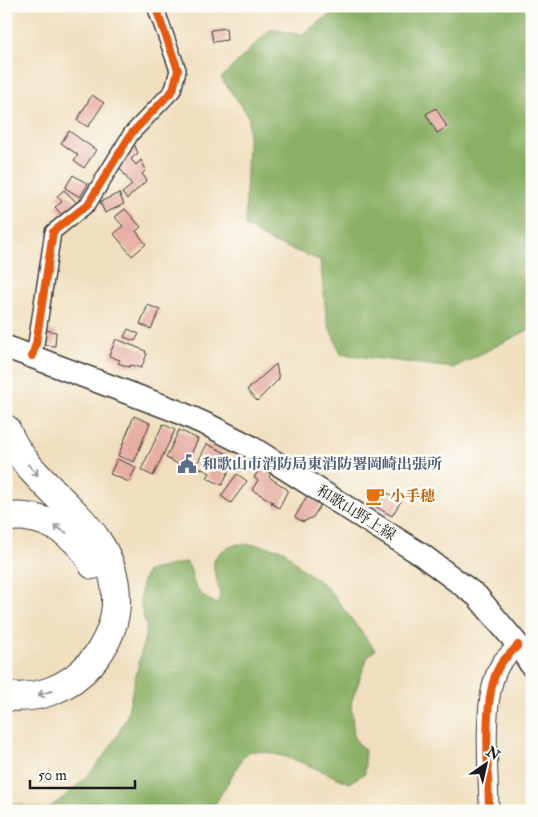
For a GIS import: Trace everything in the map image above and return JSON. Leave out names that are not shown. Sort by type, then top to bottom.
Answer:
[{"type":"highway","points":[[6,429],[20,455],[98,539],[114,572],[116,604],[114,620],[108,637],[100,652],[82,673],[54,691],[38,696],[23,698],[6,696]]},
{"type":"highway","points":[[6,517],[33,518],[46,522],[62,530],[80,544],[91,562],[100,588],[100,604],[97,620],[92,632],[72,660],[59,669],[40,676],[20,680],[6,678]]},
{"type":"main road","name":"和歌山野上線","points":[[10,348],[174,410],[251,447],[422,555],[477,596],[518,645],[532,666]]},
{"type":"street","points":[[32,356],[36,344],[53,232],[88,204],[131,134],[173,90],[178,70],[155,6]]},
{"type":"street","points":[[490,811],[488,711],[492,685],[502,663],[518,645]]},
{"type":"green space","points":[[338,6],[532,6],[532,328],[453,368],[341,354],[327,322],[320,260],[272,242],[245,226],[249,116],[221,78],[271,29],[301,35],[335,11]]},
{"type":"green space","points":[[238,544],[258,545],[284,550],[300,567],[330,591],[375,650],[368,656],[351,703],[354,738],[365,751],[365,773],[349,783],[288,758],[275,754],[250,751],[243,757],[211,811],[6,811],[6,803],[47,809],[72,790],[94,768],[113,743],[127,715],[147,627],[142,613],[141,592],[147,571],[186,562],[199,592],[218,604],[220,595],[214,563],[217,556],[224,550]]},
{"type":"building","points":[[226,28],[227,40],[213,42],[211,30]]},
{"type":"building","points":[[92,95],[104,103],[88,127],[77,120]]},
{"type":"building","points":[[436,108],[447,127],[437,133],[426,114]]},
{"type":"building","points":[[69,131],[96,150],[84,168],[74,160],[78,155],[61,143]]},
{"type":"building","points":[[134,144],[138,153],[131,159],[136,165],[141,160],[146,170],[142,174],[147,180],[127,199],[122,193],[132,185],[117,164],[125,151]]},
{"type":"building","points":[[73,175],[88,184],[80,197],[65,188]]},
{"type":"building","points":[[64,190],[77,203],[62,215],[55,207],[62,202],[57,196]]},
{"type":"building","points":[[119,193],[124,204],[105,213],[100,202]]},
{"type":"building","points":[[125,209],[141,227],[136,231],[146,244],[132,256],[114,234],[123,226],[115,217]]},
{"type":"building","points":[[148,305],[160,310],[151,329],[140,324]]},
{"type":"building","points":[[128,329],[139,334],[135,341],[124,337]]},
{"type":"building","points":[[46,330],[56,332],[55,346],[44,345]]},
{"type":"building","points":[[116,339],[146,351],[145,353],[147,354],[141,368],[131,365],[129,367],[118,363],[120,360],[109,356]]},
{"type":"building","points":[[276,364],[279,379],[257,401],[247,390]]},
{"type":"building","points":[[134,416],[150,423],[134,462],[118,456]]},
{"type":"building","points":[[163,424],[175,430],[153,476],[141,470]]},
{"type":"building","points":[[179,430],[198,439],[185,467],[166,458]]},
{"type":"building","points":[[207,444],[230,455],[228,459],[233,462],[222,485],[207,478],[210,473],[196,466]]},
{"type":"building","points":[[117,459],[136,467],[129,482],[110,474]]},
{"type":"building","points":[[260,467],[271,473],[269,477],[288,490],[279,508],[271,503],[273,502],[252,490],[258,480],[254,478]]},
{"type":"building","points":[[237,474],[247,481],[231,503],[221,496]]},
{"type":"building","points":[[382,490],[401,501],[392,516],[373,505]]},
{"type":"building","points":[[307,496],[321,504],[313,517],[303,522],[295,517]]},
{"type":"cycle path","points":[[32,356],[36,344],[53,232],[88,204],[131,134],[173,90],[178,70],[155,6]]},
{"type":"cycle path","points":[[489,811],[487,734],[491,693],[495,675],[502,662],[518,645]]},
{"type":"place","name":"和歌山市消防局東消防署岡崎出張所","points":[[187,464]]},
{"type":"place","name":"小手穂","points":[[375,496]]}]
